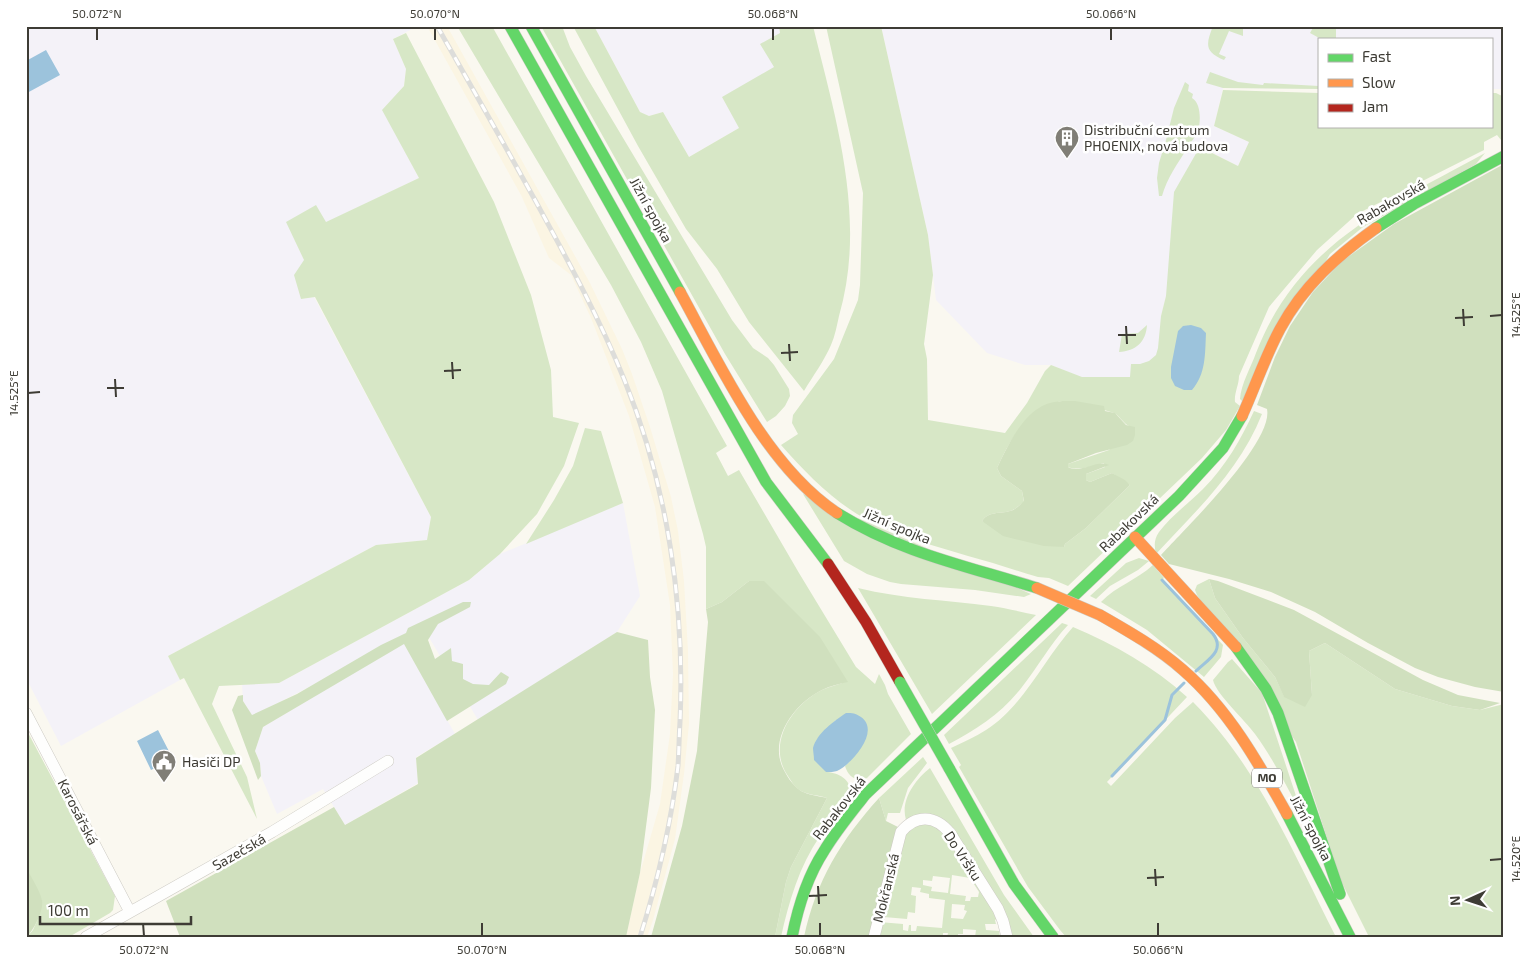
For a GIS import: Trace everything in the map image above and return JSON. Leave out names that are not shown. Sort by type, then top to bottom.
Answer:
[{"type":"main road","points":[[510,26],[766,482],[852,598],[1014,884],[1053,937]]},
{"type":"main road","name":"Jižní spojka","points":[[531,26],[740,400],[770,445],[791,471],[830,508],[874,536],[923,555],[1038,588],[1100,615],[1181,668],[1224,713],[1266,774],[1350,937]]},
{"type":"main road","name":"Rabakovská","points":[[792,937],[803,896],[814,868],[829,842],[865,795],[1179,496],[1223,449],[1248,406],[1269,352],[1287,316],[1324,268],[1349,246],[1390,218],[1504,156]]},
{"type":"main road","points":[[1135,538],[1236,647],[1266,688],[1281,720],[1355,937]]},
{"type":"street","name":"Karosářská","points":[[26,713],[130,912]]},
{"type":"street","name":"Sazečská","points":[[86,937],[272,832],[388,761]]},
{"type":"street","name":"Do Vršku","points":[[897,840],[905,827],[911,822],[918,820],[936,821],[943,826],[950,833],[998,909],[1007,937]]},
{"type":"street","name":"Mokřanská","points":[[874,937],[897,840]]},
{"type":"shaded area","points":[[26,26],[414,26],[414,28],[393,39],[406,69],[404,86],[383,110],[419,178],[294,238],[304,260],[301,299],[314,297],[431,517],[427,540],[376,545],[168,656],[180,680],[61,746],[26,678]]},
{"type":"shaded area","points":[[427,26],[447,26],[590,283],[632,374],[671,497],[678,531],[684,581],[688,651],[689,724],[675,839],[647,937],[626,937],[640,873],[660,804],[670,734],[673,674],[670,605],[655,507],[629,416],[591,318],[571,275],[549,258],[521,195]]},
{"type":"shaded area","points":[[594,26],[779,26],[780,33],[774,67],[739,128],[689,157],[663,112],[649,116],[640,112]]},
{"type":"shaded area","points":[[881,26],[1504,26],[1504,89],[1492,89],[1492,38],[1318,38],[1318,89],[1223,88],[1214,126],[1249,142],[1238,166],[1205,149],[1161,316],[1206,374],[1103,386],[1051,365],[1025,365],[987,353],[936,300],[928,235]]},
{"type":"shaded area","points":[[623,503],[640,596],[617,632],[478,720],[424,629],[252,716],[243,701],[242,684],[279,683],[469,580],[500,554]]},
{"type":"shaded area","points":[[404,643],[455,734],[416,757],[418,783],[345,825],[323,789],[277,814],[261,776],[260,763],[255,751],[263,727]]},
{"type":"green space","points":[[457,26],[492,26],[727,446],[716,453],[728,476],[739,470],[856,667],[875,684],[879,674],[911,734],[867,778],[859,780],[850,776],[846,770],[845,766],[850,761],[836,720],[821,735],[826,772],[835,773],[844,778],[850,790],[846,801],[828,823],[806,860],[791,897],[781,937],[775,937],[786,882],[791,867],[827,798],[804,792],[792,783],[781,761],[782,737],[786,726],[801,705],[822,690],[847,681],[749,581],[722,602],[706,609],[706,547],[662,391],[641,342],[611,285]]},
{"type":"green space","points":[[541,26],[562,26],[570,47],[586,76],[732,320],[753,348],[768,358],[774,365],[789,389],[790,396],[785,406],[767,422],[725,354]]},
{"type":"green space","points":[[573,26],[594,26],[640,112],[649,116],[663,112],[689,157],[739,128],[722,97],[774,67],[760,44],[780,33],[779,26],[813,26],[839,133],[849,206],[850,243],[847,280],[834,338],[825,357],[804,391],[749,322],[717,269],[686,229],[638,146]]},
{"type":"green space","points":[[826,26],[881,26],[928,235],[933,275],[924,344],[927,359],[928,420],[1005,433],[1027,403],[1045,371],[1051,365],[1082,377],[1130,377],[1131,364],[1149,361],[1156,355],[1161,316],[1166,296],[1174,192],[1198,150],[1204,149],[1238,166],[1249,142],[1214,126],[1223,90],[1318,93],[1318,128],[1492,128],[1492,93],[1504,97],[1504,139],[1501,140],[1497,135],[1484,142],[1484,150],[1357,214],[1317,250],[1269,307],[1239,376],[1235,402],[1240,406],[1226,430],[1202,458],[1068,586],[1049,578],[1038,577],[925,543],[870,521],[846,507],[826,491],[781,445],[798,434],[792,423],[793,415],[834,359],[858,300],[863,193]],"holes":[[[1062,401],[1075,402],[1114,413],[1129,426],[1109,450],[1068,464],[1068,467],[1091,467],[1104,463],[1105,467],[1086,474],[1086,480],[1090,482],[1112,473],[1130,485],[1086,528],[1065,544],[1064,547],[982,521],[991,514],[1015,509],[1024,502],[1022,491],[1001,476],[997,468],[1014,436],[1030,417],[1039,410],[1050,404]]]},
{"type":"green space","points":[[1213,26],[1243,26],[1243,36],[1229,31],[1219,54],[1226,57],[1224,60],[1213,54],[1208,47]]},
{"type":"green space","points":[[1314,26],[1336,26],[1336,38],[1319,38],[1310,33]]},
{"type":"green space","points":[[406,33],[494,202],[531,295],[551,370],[553,417],[579,423],[564,466],[537,514],[500,554],[469,580],[279,683],[219,686],[212,704],[247,777],[257,819],[184,678],[180,680],[168,656],[376,545],[427,540],[431,517],[315,297],[301,299],[294,275],[304,260],[286,222],[316,205],[326,222],[419,178],[382,110],[404,86],[406,69],[393,39]]},
{"type":"green space","points":[[1210,72],[1238,82],[1263,85],[1264,83],[1318,86],[1318,89],[1223,88],[1206,83]]},
{"type":"green space","points":[[1185,82],[1189,85],[1188,91],[1193,94],[1192,98],[1199,108],[1199,127],[1170,177],[1162,196],[1159,196],[1157,178],[1159,163],[1174,108]]},
{"type":"green space","points":[[1485,153],[1476,164],[1363,227],[1330,254],[1242,401],[1240,399],[1244,382],[1274,315],[1296,282],[1322,255],[1351,231],[1382,210]]},
{"type":"green space","points":[[1504,164],[1504,692],[1475,687],[1438,677],[1415,668],[1315,612],[1271,592],[1169,564],[1161,555],[1225,485],[1257,442],[1265,424],[1267,409],[1257,405],[1275,357],[1290,326],[1313,292],[1341,262],[1394,224]]},
{"type":"green space","points":[[1147,325],[1145,336],[1135,348],[1119,352],[1122,334],[1138,333]]},
{"type":"green space","points":[[1062,401],[1075,401],[1104,406],[1105,411],[1115,413],[1126,425],[1135,427],[1133,441],[1127,445],[1096,453],[1068,464],[1068,467],[1073,469],[1099,464],[1109,465],[1086,474],[1086,480],[1090,482],[1112,473],[1130,485],[1086,528],[1065,544],[1064,547],[1044,546],[1003,536],[982,521],[991,514],[1014,510],[1024,501],[1022,491],[1001,476],[997,468],[1014,435],[1026,419],[1042,406]]},
{"type":"green space","points":[[1254,411],[1262,414],[1253,434],[1229,472],[1201,506],[1156,554],[1155,543],[1159,532],[1219,471],[1238,442]]},
{"type":"green space","points":[[585,428],[601,431],[623,503],[526,544],[573,466]]},
{"type":"green space","points":[[803,494],[1031,594],[1024,597],[975,590],[901,584],[867,574],[844,561]]},
{"type":"green space","points":[[1139,558],[1149,561],[1138,570],[1110,586],[1096,599],[1090,596],[1126,563]]},
{"type":"green space","points":[[1153,565],[1164,578],[1162,580],[1223,645],[1221,657],[1204,677],[1147,630],[1101,602]]},
{"type":"green space","points":[[1209,579],[1215,598],[1243,638],[1275,677],[1284,696],[1312,695],[1309,651],[1325,643],[1395,689],[1452,706],[1480,710],[1504,704],[1504,937],[1369,937],[1341,881],[1296,742],[1197,595],[1195,590],[1197,585]]},
{"type":"green space","points":[[1209,579],[1294,610],[1423,680],[1458,695],[1500,703],[1480,710],[1452,706],[1395,689],[1325,643],[1309,651],[1312,695],[1305,707],[1284,697],[1275,677],[1243,638],[1215,598]]},
{"type":"green space","points":[[749,581],[764,581],[820,637],[848,682],[822,690],[803,703],[787,722],[779,744],[782,766],[792,783],[804,792],[827,798],[791,867],[786,882],[775,937],[651,937],[682,826],[697,751],[708,622],[706,609],[722,602]]},
{"type":"green space","points":[[858,588],[908,597],[997,607],[1036,615],[932,714]]},
{"type":"green space","points":[[463,602],[471,602],[470,607],[438,624],[428,640],[435,659],[451,648],[452,661],[463,664],[463,679],[473,684],[489,685],[501,672],[509,677],[506,684],[447,721],[404,644],[263,727],[255,751],[260,763],[261,776],[258,780],[232,710],[238,696],[243,695],[243,701],[252,715],[297,694],[381,645],[406,633],[408,628]]},
{"type":"green space","points":[[1062,623],[1068,625],[1006,705],[989,720],[949,744],[944,735]]},
{"type":"green space","points":[[1073,627],[1133,657],[1187,697],[1107,782],[1111,786],[1175,718],[1193,702],[1237,755],[1256,784],[1290,844],[1336,937],[1066,937],[1060,930],[1028,887],[959,767],[961,765],[951,748],[986,730],[1011,709]]},
{"type":"green space","points":[[617,632],[648,640],[650,677],[655,710],[651,788],[640,873],[626,937],[180,937],[166,901],[334,807],[345,825],[418,784],[416,758]]},
{"type":"green space","points":[[1232,659],[1262,693],[1303,817],[1262,744],[1215,686],[1213,680]]},
{"type":"green space","points":[[26,729],[115,896],[113,910],[110,913],[69,937],[27,937],[38,919],[42,901],[26,867]]},
{"type":"green space","points":[[923,757],[927,763],[908,788],[900,813],[888,813],[886,821],[879,798]]},
{"type":"green space","points":[[930,768],[1004,895],[1034,937],[1011,937],[1005,916],[946,821],[926,816],[906,820],[905,805],[910,791],[919,778]]},
{"type":"green space","points":[[879,798],[886,821],[898,827],[869,937],[804,937],[815,898],[832,862],[853,830]]},
{"type":"green space","points":[[924,823],[942,829],[998,918],[995,920],[996,924],[985,924],[986,930],[999,931],[1000,937],[975,937],[976,930],[963,929],[963,934],[958,934],[958,937],[947,937],[948,933],[943,933],[943,937],[875,937],[879,922],[903,924],[903,930],[908,931],[909,925],[911,925],[911,931],[916,931],[917,926],[942,928],[945,900],[929,898],[929,894],[920,892],[921,888],[912,887],[911,895],[916,896],[915,913],[908,912],[907,919],[884,917],[900,846],[908,829]],"holes":[[[952,875],[970,878],[979,892],[978,897],[971,897],[970,901],[965,901],[966,896],[950,894]],[[933,876],[950,878],[948,893],[931,891],[932,887],[923,885],[923,880],[932,881]],[[952,904],[965,905],[964,910],[967,911],[963,919],[951,918]]]},
{"type":"green space","points":[[26,867],[42,900],[38,920],[27,937]]},
{"type":"water","points":[[46,50],[60,75],[27,93],[26,61]]},
{"type":"water","points":[[1191,325],[1201,328],[1206,333],[1205,356],[1197,384],[1192,390],[1184,390],[1175,386],[1171,378],[1171,367],[1178,331],[1183,326]]},
{"type":"water","points":[[846,713],[852,713],[861,717],[866,723],[868,730],[866,738],[862,747],[850,762],[836,771],[826,772],[814,760],[813,748],[822,732]]},
{"type":"water","points":[[158,730],[173,759],[151,770],[137,741]]},
{"type":"waterway","points":[[1162,580],[1213,634],[1216,640],[1217,645],[1214,655],[1196,671]]},
{"type":"waterway","points":[[1112,776],[1165,720],[1172,695],[1184,683]]},
{"type":"railway","points":[[437,26],[535,200],[604,333],[639,420],[662,504],[676,591],[680,635],[680,722],[672,809],[653,894],[640,937]]},
{"type":"traffic: fast","points":[[510,26],[766,482],[828,564]]},
{"type":"traffic: fast","points":[[531,26],[680,292]]},
{"type":"traffic: fast","points":[[1376,228],[1414,204],[1504,156]]},
{"type":"traffic: fast","points":[[792,937],[800,903],[818,861],[865,795],[1179,496],[1223,448],[1242,416]]},
{"type":"traffic: fast","points":[[837,513],[861,527],[910,549],[1037,588]]},
{"type":"traffic: fast","points":[[1236,647],[1266,689],[1278,713],[1340,894]]},
{"type":"traffic: fast","points":[[900,682],[949,768]]},
{"type":"traffic: fast","points":[[949,768],[1014,884],[1053,937]]},
{"type":"traffic: fast","points":[[1287,814],[1350,937]]},
{"type":"traffic: slow","points":[[1242,416],[1265,361],[1289,313],[1310,285],[1335,260],[1376,228]]},
{"type":"traffic: slow","points":[[680,292],[729,382],[767,442],[788,469],[812,493],[837,513]]},
{"type":"traffic: slow","points":[[1135,537],[1236,647]]},
{"type":"traffic: slow","points":[[1037,588],[1100,615]]},
{"type":"traffic: slow","points":[[1100,615],[1163,654],[1199,685],[1241,737],[1287,814]]},
{"type":"traffic: jam","points":[[828,564],[866,622],[900,682]]},
{"type":"place","name":"Distribuční centrum PHOENIX, nová budova","points":[[1067,159]]},
{"type":"place","name":"Hasiči DP","points":[[164,783]]}]
